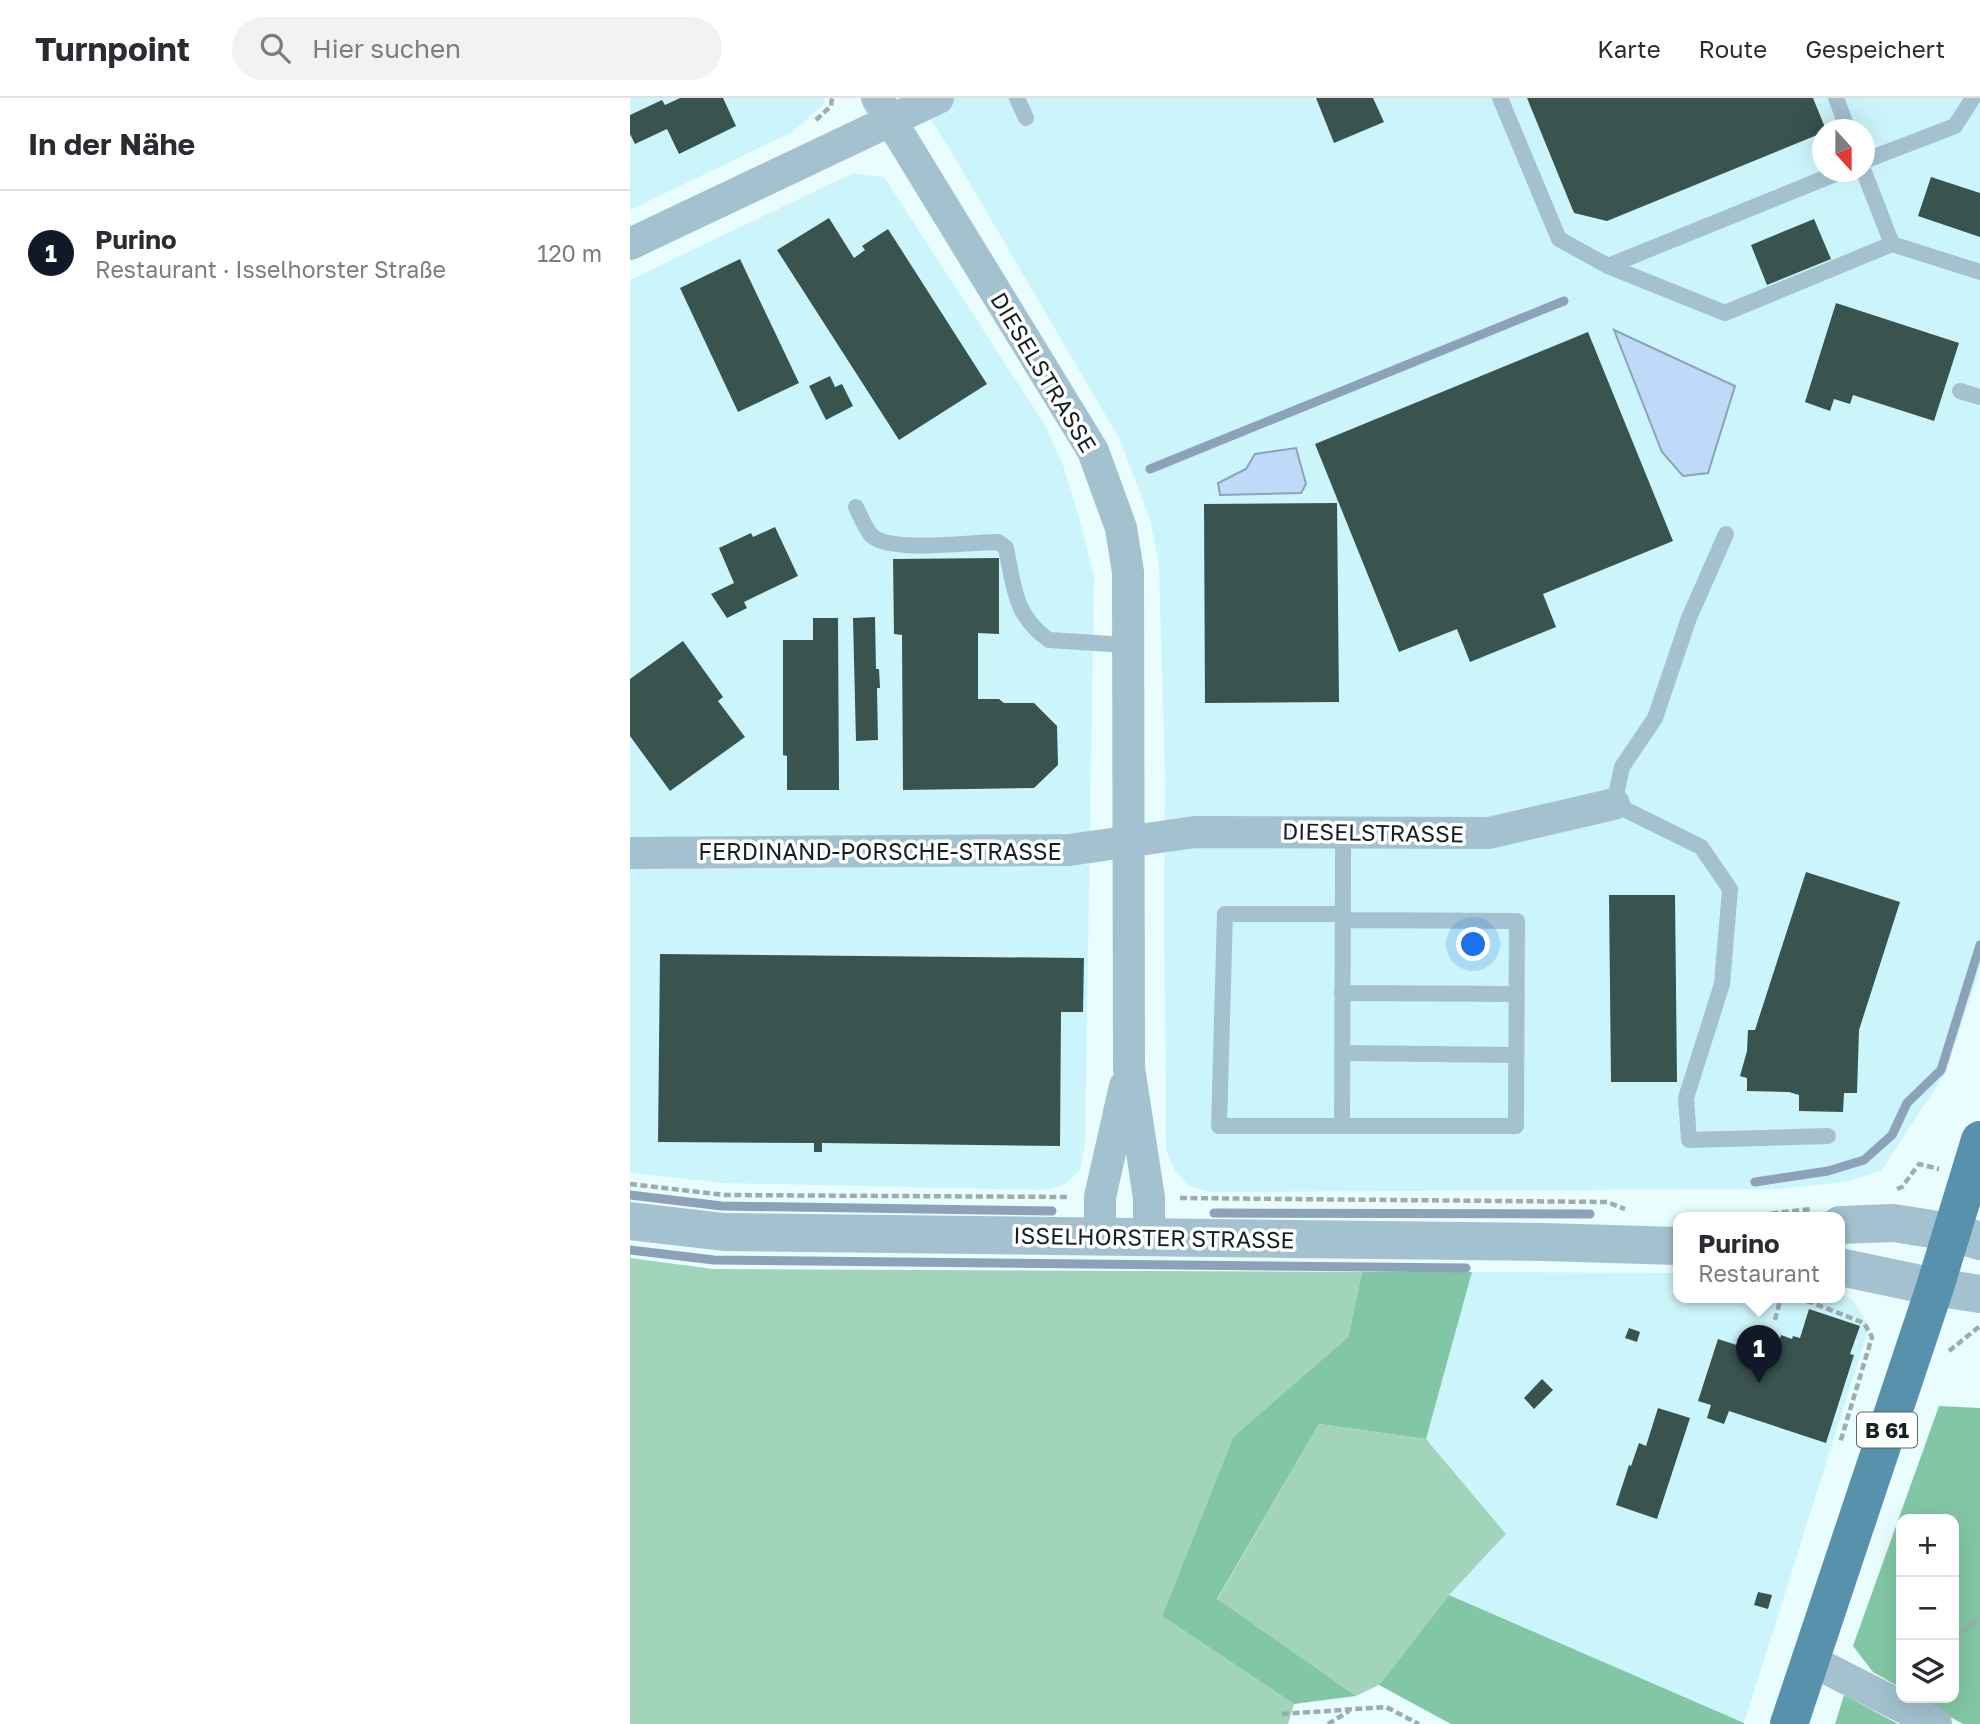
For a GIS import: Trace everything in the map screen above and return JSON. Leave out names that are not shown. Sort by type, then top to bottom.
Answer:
[{"type":"main road","name":"B 61","points":[[1789,1724],[1935,1287],[1966,1237],[1980,1140]]},
{"type":"street","points":[[630,244],[884,109],[938,98]]},
{"type":"street","name":"DIESELSTRASSE","points":[[884,109],[1093,451],[1121,528],[1128,572],[1126,645],[1129,1068],[1149,1198],[1149,1238]]},
{"type":"street","name":"DIESELSTRASSE","points":[[1128,842],[1195,832],[1489,833],[1614,804]]},
{"type":"street","name":"FERDINAND-PORSCHE-STRASSE","points":[[630,853],[1069,850],[1128,842]]},
{"type":"street","name":"DIESELSTRASSE","points":[[1100,1237],[1100,1197],[1129,1068]]},
{"type":"street","name":"ISSELHORSTER STRASSE","points":[[630,1220],[724,1232],[1673,1246]]},
{"type":"street","points":[[1845,1225],[1893,1223],[1966,1237]]},
{"type":"street","points":[[1845,1268],[1980,1294]]},
{"type":"street","points":[[1810,1660],[1936,1724]]},
{"type":"lane","points":[[1017,98],[1026,118]]},
{"type":"lane","points":[[1500,98],[1559,239],[1608,266],[1725,313],[1892,244],[1980,272]]},
{"type":"lane","points":[[1836,98],[1843,119]]},
{"type":"lane","points":[[1875,157],[1955,126],[1973,98]]},
{"type":"lane","points":[[1608,266],[1815,182]]},
{"type":"lane","points":[[1868,182],[1892,244]]},
{"type":"lane","points":[[1960,391],[1980,397]]},
{"type":"lane","points":[[856,507],[871,535],[884,542],[935,545],[998,542],[1006,548],[1018,605],[1039,633],[1049,640],[1126,645]]},
{"type":"lane","points":[[1726,534],[1689,618],[1655,719],[1622,767],[1614,804],[1702,847],[1730,888],[1722,984],[1686,1098],[1689,1140],[1828,1136]]},
{"type":"lane","points":[[1342,1126],[1343,832]]},
{"type":"lane","points":[[1225,914],[1517,921],[1517,994],[1516,1126],[1219,1126],[1225,914]]},
{"type":"lane","points":[[1342,993],[1517,994]]},
{"type":"lane","points":[[1342,1053],[1516,1055]]},
{"type":"path","points":[[1775,1320],[1782,1303]]},
{"type":"path","points":[[1813,1303],[1864,1323],[1872,1337],[1840,1443]]},
{"type":"path","points":[[1943,1356],[1980,1326]]},
{"type":"path","points":[[1959,1634],[1980,1618]]},
{"type":"path","points":[[1282,1714],[1386,1707],[1419,1724]]},
{"type":"path","points":[[1328,1724],[1350,1711]]},
{"type":"shaded area","points":[[630,98],[824,98],[825,103],[792,132],[630,210]]},
{"type":"shaded area","points":[[917,98],[1980,98],[1980,969],[1946,1072],[1881,1171],[1844,1182],[1778,1189],[1209,1192],[1189,1186],[1174,1170],[1166,1150],[1165,776],[1159,566],[1150,519],[1120,440],[951,151]]},
{"type":"shaded area","points":[[853,173],[884,177],[1045,425],[1063,465],[1094,577],[1085,1145],[1080,1170],[1064,1185],[1044,1190],[724,1183],[630,1173],[630,280]]},
{"type":"shaded area","points":[[1614,330],[1735,386],[1708,473],[1683,476],[1662,452]]},
{"type":"shaded area","points":[[1296,448],[1306,484],[1301,493],[1220,495],[1218,483],[1246,469],[1255,454]]},
{"type":"shaded area","points":[[1472,1272],[1673,1273],[1673,1303],[1845,1303],[1845,1297],[1853,1299],[1869,1327],[1744,1723],[1449,1595],[1506,1534],[1426,1439]]},
{"type":"green space","points":[[630,1258],[713,1269],[1362,1272],[1348,1337],[1233,1437],[1162,1616],[1294,1704],[1288,1724],[630,1724]]},
{"type":"green space","points":[[1362,1272],[1472,1272],[1426,1439],[1319,1424],[1217,1599],[1356,1696],[1294,1704],[1162,1616],[1233,1437],[1348,1337]]},
{"type":"green space","points":[[1939,1406],[1980,1408],[1980,1724],[1963,1724],[1926,1703],[1959,1703],[1959,1514],[1900,1514]]},
{"type":"green space","points":[[1319,1424],[1426,1439],[1506,1534],[1449,1595],[1379,1685],[1356,1696],[1217,1600]]},
{"type":"green space","points":[[1896,1526],[1896,1685],[1873,1672],[1853,1646]]},
{"type":"green space","points":[[1449,1595],[1744,1724],[1451,1724],[1379,1685]]},
{"type":"green space","points":[[1844,1695],[1898,1724],[1835,1724]]},
{"type":"building","points":[[680,98],[723,98],[736,126],[679,154],[667,129],[635,144],[630,134],[630,115],[662,100],[665,105]]},
{"type":"building","points":[[1316,98],[1373,98],[1384,122],[1334,143]]},
{"type":"building","points":[[1527,98],[1813,98],[1822,119],[1812,119],[1812,137],[1607,221],[1574,213]]},
{"type":"building","points":[[1931,177],[1980,193],[1980,237],[1918,216]]},
{"type":"building","points":[[829,218],[854,258],[865,250],[862,246],[888,229],[987,384],[899,440],[777,250]]},
{"type":"building","points":[[1814,219],[1831,259],[1767,285],[1751,245]]},
{"type":"building","points":[[740,259],[799,383],[738,412],[680,288]]},
{"type":"building","points":[[1836,303],[1959,343],[1934,421],[1853,395],[1850,404],[1834,399],[1830,411],[1805,402]]},
{"type":"building","points":[[1588,332],[1673,541],[1543,594],[1556,627],[1470,662],[1457,629],[1399,652],[1315,444]]},
{"type":"building","points":[[830,376],[835,387],[842,384],[853,406],[826,420],[809,386]]},
{"type":"building","points":[[1337,503],[1339,702],[1205,703],[1204,504]]},
{"type":"building","points":[[775,527],[798,576],[744,602],[747,608],[727,618],[711,594],[734,583],[719,548],[751,533],[753,537]]},
{"type":"building","points":[[999,558],[999,634],[978,633],[978,699],[999,699],[1004,703],[1034,703],[1057,726],[1058,765],[1034,788],[903,790],[902,635],[894,634],[893,559]]},
{"type":"building","points":[[875,617],[876,669],[879,669],[880,688],[877,688],[878,740],[856,741],[853,618]]},
{"type":"building","points":[[813,618],[838,618],[839,790],[787,790],[787,756],[783,755],[783,640],[813,640]]},
{"type":"building","points":[[683,641],[723,697],[718,701],[745,737],[670,791],[630,736],[630,679]]},
{"type":"building","points":[[1806,872],[1900,902],[1859,1030],[1857,1093],[1844,1093],[1843,1112],[1799,1111],[1799,1095],[1789,1092],[1747,1091],[1747,1078],[1740,1076],[1747,1051],[1748,1030],[1755,1030]]},
{"type":"building","points":[[1609,895],[1675,895],[1677,1082],[1611,1082]]},
{"type":"building","points":[[660,954],[1084,958],[1083,1012],[1061,1012],[1060,1146],[822,1143],[822,1152],[814,1152],[814,1143],[658,1142]]},
{"type":"building","points":[[1809,1309],[1860,1326],[1850,1354],[1854,1355],[1826,1443],[1729,1411],[1724,1424],[1707,1418],[1711,1405],[1698,1401],[1718,1339],[1774,1357],[1781,1335],[1792,1339],[1793,1336],[1800,1338]]},
{"type":"building","points":[[1629,1328],[1640,1332],[1637,1342],[1625,1338]]},
{"type":"building","points":[[1542,1379],[1553,1390],[1534,1409],[1524,1398]]},
{"type":"building","points":[[1658,1408],[1690,1418],[1657,1519],[1616,1505],[1639,1443],[1646,1446]]},
{"type":"building","points":[[1758,1592],[1772,1595],[1768,1609],[1754,1605]]},
{"type":"waterway","points":[[1150,469],[1564,301]]},
{"type":"waterway","points":[[1755,1182],[1828,1171],[1864,1160],[1892,1135],[1907,1103],[1941,1070],[1980,945]]},
{"type":"waterway","points":[[630,1195],[722,1206],[1052,1211]]},
{"type":"waterway","points":[[1214,1213],[1590,1214]]},
{"type":"waterway","points":[[630,1250],[714,1260],[1466,1268]]},
{"type":"place","name":"Purino","points":[[1759,1383]]}]
